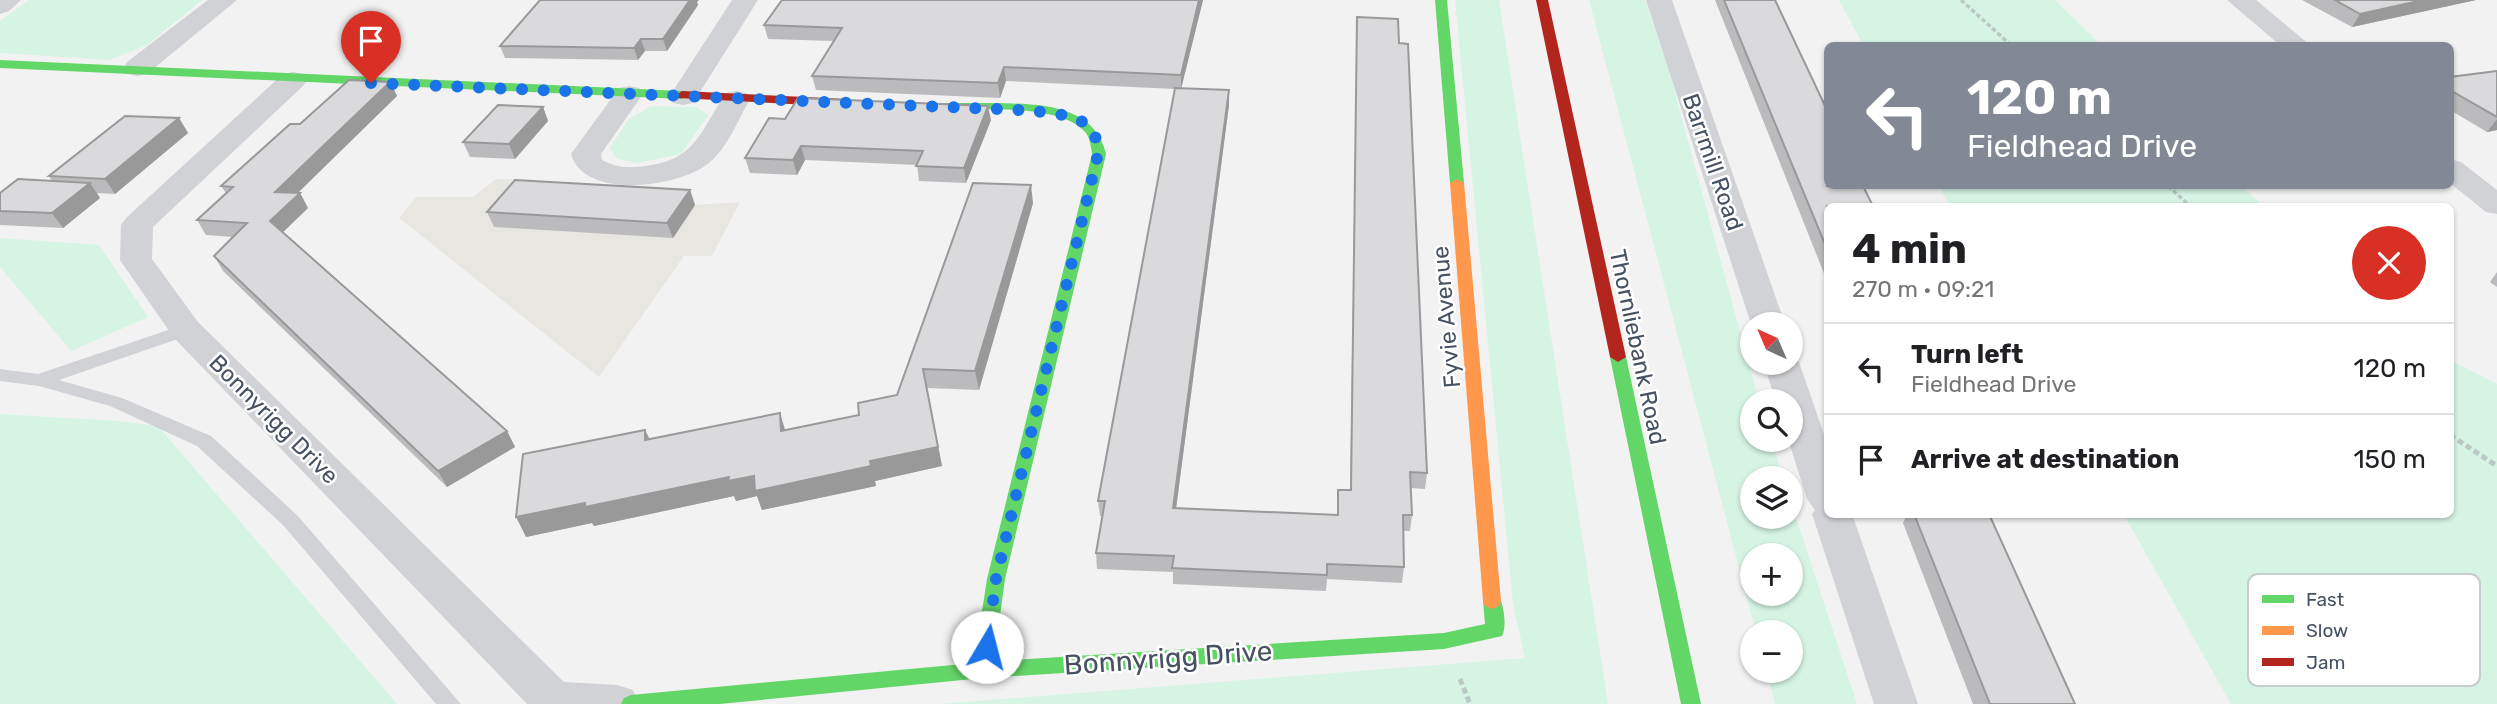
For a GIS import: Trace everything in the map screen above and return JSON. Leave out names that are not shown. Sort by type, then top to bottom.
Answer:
[{"type":"street","points":[[0,6],[8,0]]},
{"type":"street","points":[[137,68],[224,0]]},
{"type":"street","points":[[682,97],[745,0]]},
{"type":"street","name":"Fyvie Avenue","points":[[1441,0],[1495,630]]},
{"type":"street","name":"Thornliebank Road","points":[[1542,0],[1691,704]]},
{"type":"street","name":"Barrmill Road","points":[[1659,0],[1764,312]]},
{"type":"street","points":[[2241,0],[2293,42]]},
{"type":"street","points":[[0,64],[137,68],[293,80],[858,104]]},
{"type":"street","name":"Bonnyrigg Drive","points":[[293,80],[137,225],[136,260],[186,330],[554,701],[617,704]]},
{"type":"street","points":[[629,94],[586,154],[589,164],[603,173],[624,176],[684,167],[702,154],[736,99]]},
{"type":"street","points":[[925,106],[1061,114],[1083,123],[1093,131],[1098,154],[996,579],[984,670]]},
{"type":"street","points":[[2454,171],[2490,194]]},
{"type":"street","points":[[1785,375],[1824,490]]},
{"type":"street","points":[[1833,518],[1896,704]]},
{"type":"street","name":"Bonnyrigg Drive","points":[[631,704],[984,670],[1444,641],[1495,630]]},
{"type":"lane","points":[[39,380],[186,330]]},
{"type":"lane","points":[[0,375],[39,380],[116,402],[204,441],[290,520],[450,704]]},
{"type":"path","points":[[1961,0],[2008,42]]},
{"type":"path","points":[[2171,189],[2187,203]]},
{"type":"path","points":[[2454,438],[2497,466]]},
{"type":"shaded area","points":[[496,179],[534,180],[522,194],[695,205],[740,202],[712,256],[684,256],[599,377],[399,218],[416,197],[473,197]]},
{"type":"green space","points":[[29,0],[202,0],[147,45],[109,60],[0,53],[0,21]]},
{"type":"green space","points":[[1455,0],[1499,0],[1608,704],[939,704],[1525,658],[1513,604]]},
{"type":"green space","points":[[1589,0],[1645,0],[1667,64],[1740,331],[1740,375],[1752,375],[1756,389],[1740,389],[1740,452],[1775,452],[1779,466],[1740,466],[1740,529],[1800,529],[1857,704],[1775,704],[1769,683],[1803,683],[1803,620],[1753,620],[1749,606],[1803,606],[1803,543],[1740,543],[1740,571]]},
{"type":"green space","points":[[1839,0],[2055,0],[2098,42],[1861,42]]},
{"type":"green space","points":[[651,106],[697,107],[708,115],[681,154],[637,163],[617,159],[610,148],[628,120]]},
{"type":"green space","points":[[1941,189],[2245,189],[2260,203],[1948,203]]},
{"type":"green space","points":[[0,238],[99,245],[148,317],[71,351],[0,267]]},
{"type":"green space","points":[[2454,362],[2497,384],[2497,704],[2231,704],[2126,518],[2454,518]]},
{"type":"green space","points":[[0,414],[158,426],[397,704],[0,704]]},
{"type":"building","points":[[540,0],[690,0],[663,39],[641,39],[634,48],[500,46]]},
{"type":"building","points":[[782,0],[1199,0],[1181,75],[1004,67],[998,83],[812,76],[842,28],[764,25]]},
{"type":"building","points":[[1724,0],[1775,0],[1824,104],[1824,189],[1864,189],[1872,203],[1824,203],[1824,242]]},
{"type":"building","points":[[2335,0],[2423,0],[2360,14]]},
{"type":"building","points":[[1357,17],[1398,19],[1399,43],[1408,44],[1427,473],[1410,472],[1412,515],[1403,515],[1404,567],[1327,564],[1327,575],[1172,568],[1174,556],[1096,553],[1105,501],[1098,501],[1175,88],[1229,90],[1173,508],[1338,515],[1338,490],[1351,490]]},
{"type":"building","points":[[2497,71],[2497,117],[2454,92],[2454,76]]},
{"type":"building","points":[[349,80],[390,82],[275,192],[300,193],[270,221],[507,431],[438,471],[214,256],[247,223],[197,220],[233,187],[221,186],[290,124],[300,124]]},
{"type":"building","points":[[798,98],[988,106],[964,168],[916,166],[923,151],[801,146],[793,160],[745,158],[769,118],[785,119]]},
{"type":"building","points":[[498,105],[543,107],[509,144],[463,142]]},
{"type":"building","points":[[125,116],[179,118],[105,179],[49,176]]},
{"type":"building","points":[[18,179],[90,183],[52,213],[0,211],[0,193]]},
{"type":"building","points":[[515,180],[690,190],[667,223],[487,212]]},
{"type":"building","points":[[973,183],[1031,185],[975,371],[923,369],[938,447],[870,461],[871,466],[755,491],[754,476],[728,481],[729,477],[585,507],[585,503],[516,517],[523,454],[645,430],[645,440],[780,413],[781,431],[859,415],[858,403],[897,395]]},
{"type":"building","points":[[1916,518],[1991,518],[2075,704],[1990,704]]},
{"type":"traffic: fast","points":[[1441,0],[1457,183]]},
{"type":"traffic: fast","points":[[0,64],[682,95]]},
{"type":"traffic: fast","points":[[939,107],[1017,107],[1058,113],[1089,129],[1095,137],[1099,154],[996,579],[983,670]]},
{"type":"traffic: fast","points":[[1618,357],[1691,704]]},
{"type":"traffic: fast","points":[[631,704],[983,670],[1444,641],[1495,630],[1492,601]]},
{"type":"traffic: slow","points":[[1457,183],[1492,601]]},
{"type":"traffic: jam","points":[[1542,0],[1618,357]]},
{"type":"traffic: jam","points":[[682,95],[847,103]]},
{"type":"route","points":[[371,83],[1019,110],[1061,114],[1083,123],[1093,131],[1098,154],[996,579],[987,647]]}]
